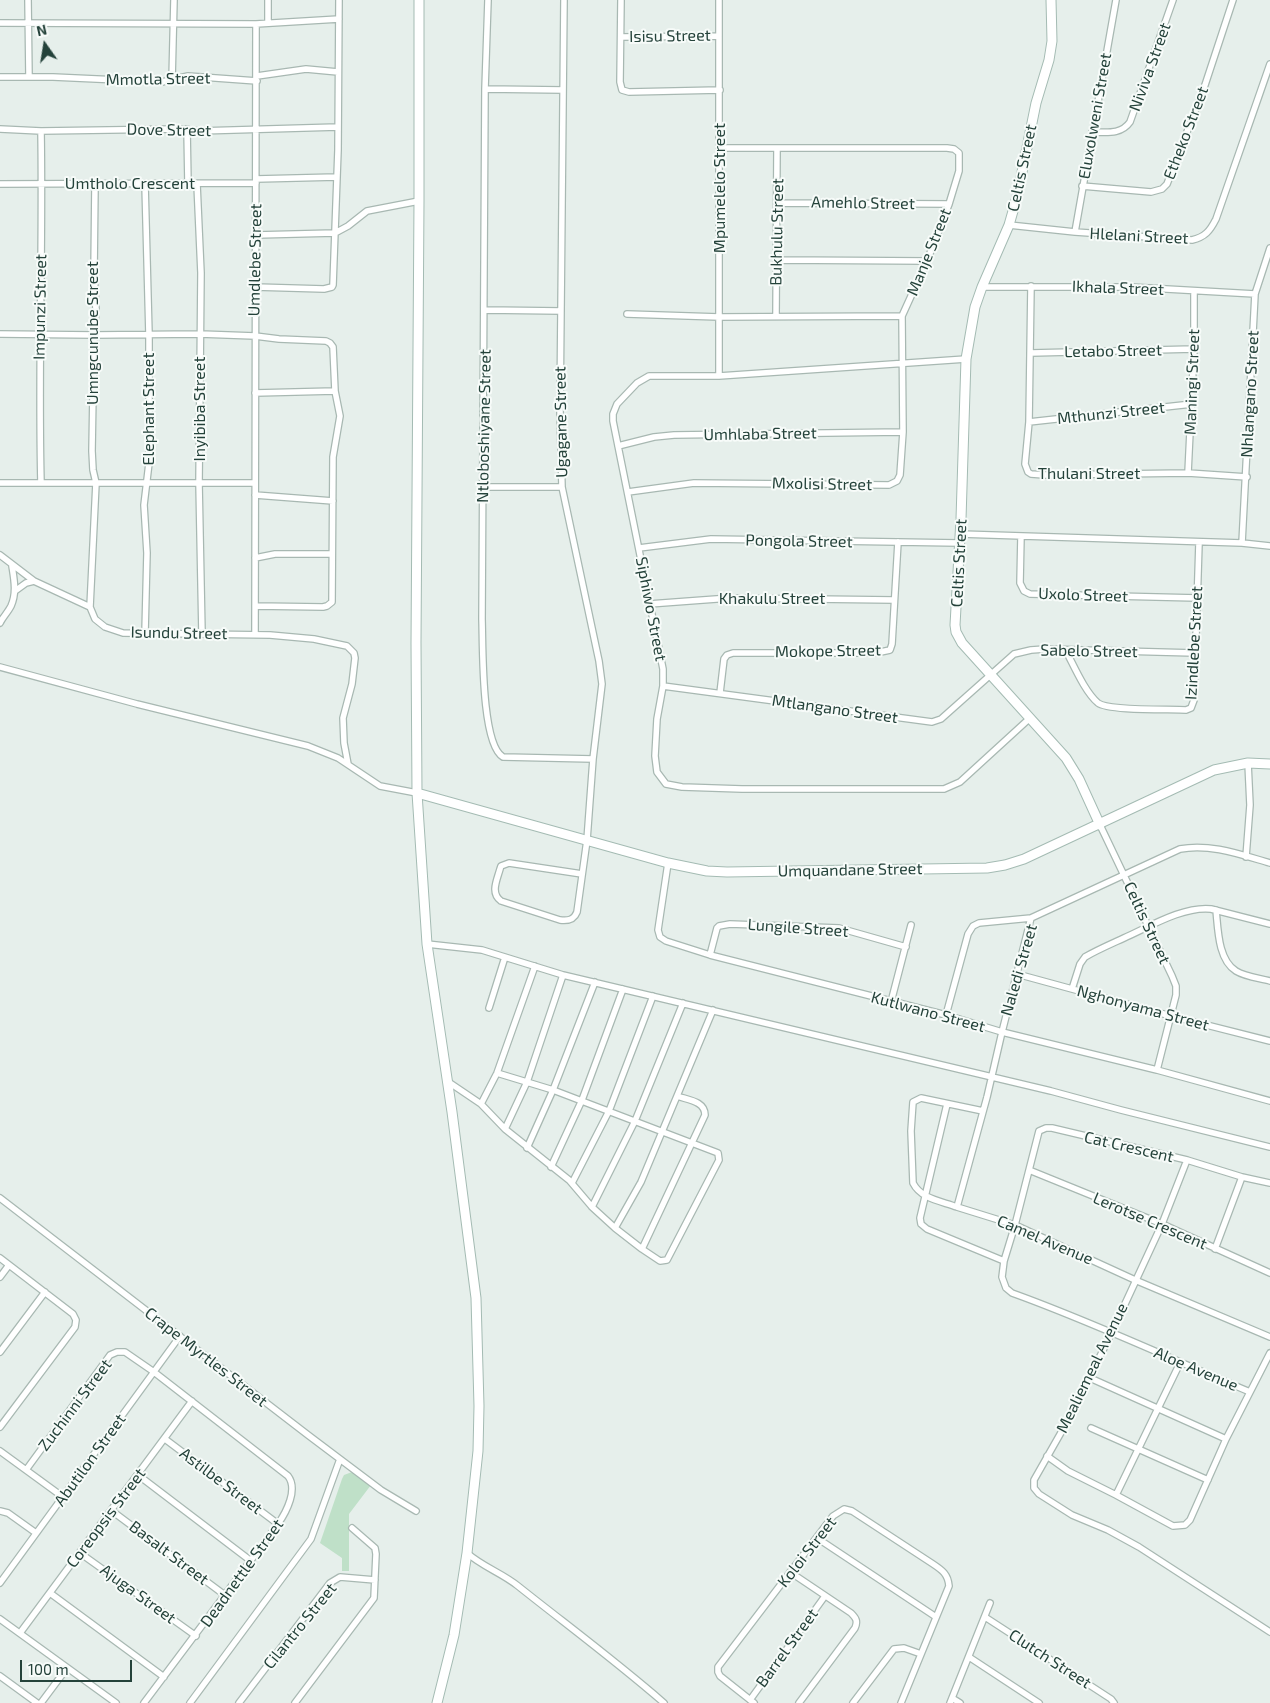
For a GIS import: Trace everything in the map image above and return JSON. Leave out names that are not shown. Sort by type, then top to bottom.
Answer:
[{"type":"street","points":[[28,0],[29,77]]},
{"type":"street","points":[[172,80],[174,0]]},
{"type":"street","points":[[268,0],[268,23]]},
{"type":"street","points":[[255,287],[324,289],[332,287],[334,281],[339,0]]},
{"type":"street","points":[[419,0],[416,437],[417,793],[428,944],[478,1323],[478,1451],[467,1553],[454,1635],[437,1703]]},
{"type":"street","name":"Ntloboshiyane Street","points":[[488,0],[485,89],[483,487],[483,671],[485,705],[495,749],[499,755],[507,758],[593,759]]},
{"type":"street","name":"Ugagane Street","points":[[564,0],[561,311],[562,486],[602,679],[586,840],[582,874],[577,912],[574,918],[560,920],[501,901],[494,893],[500,869],[509,863],[582,874]]},
{"type":"street","points":[[621,0],[620,82],[622,90],[626,92],[720,90]]},
{"type":"street","name":"Mpumelelo Street","points":[[719,376],[720,0]]},
{"type":"street","name":"Celtis Street","points":[[1052,0],[1052,50],[1036,103],[1020,183],[1009,225],[982,287],[971,324],[966,359],[956,632],[962,644],[1072,767],[1091,803],[1172,976],[1176,986],[1176,995],[1157,1070]]},
{"type":"street","name":"Eluxolweni Street","points":[[1075,232],[1116,0]]},
{"type":"street","name":"Niviva Street","points":[[1092,132],[1117,132],[1126,127],[1130,122],[1173,0]]},
{"type":"street","name":"Etheko Street","points":[[1082,186],[1151,192],[1162,189],[1166,184],[1205,85],[1233,0]]},
{"type":"street","points":[[0,24],[256,24],[339,19]]},
{"type":"street","points":[[256,24],[256,181]]},
{"type":"street","name":"Isisu Street","points":[[621,37],[719,36]]},
{"type":"street","name":"Hlelani Street","points":[[1009,225],[1075,232],[1192,240],[1201,238],[1208,233],[1216,219],[1270,64]]},
{"type":"street","name":"Mmotla Street","points":[[0,77],[162,82],[188,76],[257,78],[306,70],[338,72]]},
{"type":"street","points":[[485,89],[563,90]]},
{"type":"street","name":"Dove Street","points":[[0,130],[202,131],[338,127]]},
{"type":"street","points":[[187,130],[188,184]]},
{"type":"street","name":"Impunzi Street","points":[[41,131],[39,393],[41,483]]},
{"type":"street","name":"Manje Street","points":[[627,314],[719,317],[902,316],[927,261],[949,204],[959,171],[959,153],[954,149],[720,148]]},
{"type":"street","name":"Bukhulu Street","points":[[776,316],[777,148]]},
{"type":"street","name":"Umtholo Crescent","points":[[0,184],[197,184],[337,178]]},
{"type":"street","name":"Umdlebe Street","points":[[255,483],[256,181]]},
{"type":"street","name":"Umngcunube Street","points":[[95,184],[94,272],[96,310],[92,451],[96,483]]},
{"type":"street","name":"Elephant Street","points":[[145,184],[149,335],[149,463],[144,505],[147,554],[145,633]]},
{"type":"street","name":"Inyibiba Street","points":[[197,184],[201,273],[200,483],[202,634]]},
{"type":"street","points":[[256,235],[335,233],[348,226],[367,211],[419,201]]},
{"type":"street","name":"Amehlo Street","points":[[778,203],[949,204]]},
{"type":"street","name":"Nhlangano Street","points":[[1242,543],[1247,477],[1255,294],[1270,248]]},
{"type":"street","points":[[777,260],[927,261]]},
{"type":"street","name":"Thulani Street","points":[[1031,286],[1029,422],[1025,464],[1028,472],[1031,474],[1188,473],[1247,477]]},
{"type":"street","name":"Ikhala Street","points":[[982,287],[1131,287],[1255,294]]},
{"type":"street","name":"Maningi Street","points":[[1188,473],[1194,349],[1194,291]]},
{"type":"street","points":[[485,310],[561,311]]},
{"type":"street","name":"Mxolisi Street","points":[[628,492],[703,482],[888,485],[897,481],[900,475],[903,432],[902,316]]},
{"type":"street","points":[[0,334],[200,334],[255,336],[326,341],[330,343],[334,356],[335,391],[340,416],[333,457],[333,598],[330,605],[323,607],[255,606]]},
{"type":"street","name":"Letabo Street","points":[[1031,353],[1194,349]]},
{"type":"street","name":"Siphiwo Street","points":[[966,359],[719,376],[654,376],[643,378],[617,404],[614,409],[613,421],[661,657],[663,686],[655,744],[656,766],[658,776],[666,784],[682,788],[944,789],[960,782],[1030,718]]},
{"type":"street","points":[[255,393],[335,391]]},
{"type":"street","name":"Mthunzi Street","points":[[1029,422],[1192,404]]},
{"type":"street","name":"Umhlaba Street","points":[[618,446],[654,437],[674,435],[903,432]]},
{"type":"street","points":[[0,483],[255,483],[255,634]]},
{"type":"street","points":[[0,554],[12,566],[34,581],[90,607],[96,483]]},
{"type":"street","points":[[483,487],[562,486]]},
{"type":"street","points":[[255,495],[333,501]]},
{"type":"street","name":"Pongola Street","points":[[639,548],[711,539],[898,542],[1021,536],[1242,543],[1270,546]]},
{"type":"street","name":"Uxolo Street","points":[[1021,536],[1020,583],[1024,591],[1030,594],[1198,598]]},
{"type":"street","name":"Mokope Street","points":[[720,693],[724,659],[732,653],[876,653],[887,651],[892,647],[898,542]]},
{"type":"street","name":"Izindlebe Street","points":[[1066,650],[1090,695],[1100,705],[1115,708],[1186,710],[1191,708],[1193,705],[1196,652],[1199,542]]},
{"type":"street","points":[[255,558],[274,554],[332,554]]},
{"type":"street","points":[[0,623],[11,606],[15,591],[12,566]]},
{"type":"street","points":[[15,591],[26,583],[34,581]]},
{"type":"street","name":"Khakulu Street","points":[[649,604],[730,598],[894,600]]},
{"type":"street","name":"Isundu Street","points":[[90,607],[95,619],[105,628],[123,632],[255,634],[330,641],[347,646],[352,650],[355,658],[343,725],[348,764]]},
{"type":"street","name":"Sabelo Street","points":[[990,675],[1014,654],[1021,651],[1046,649],[1196,652]]},
{"type":"street","points":[[0,666],[137,704],[283,740],[329,754],[348,764],[380,786],[417,793]]},
{"type":"street","name":"Mtlangano Street","points":[[663,686],[932,722],[941,719],[990,675]]},
{"type":"street","points":[[1246,856],[1250,806],[1248,763]]},
{"type":"street","name":"Umquandane Street","points":[[417,793],[668,863],[707,870],[727,872],[987,868],[1024,859],[1225,766],[1248,763],[1270,764]]},
{"type":"street","name":"Naledi Street","points":[[1002,1032],[1031,918],[1180,849],[1189,847],[1216,849],[1270,863]]},
{"type":"street","name":"Kutlwano Street","points":[[668,863],[658,930],[660,937],[666,940],[710,955],[1270,1101]]},
{"type":"street","points":[[1072,989],[1080,964],[1085,957],[1148,927],[1192,910],[1202,908],[1216,910],[1270,924]]},
{"type":"street","points":[[1216,910],[1220,942],[1226,961],[1231,967],[1242,974],[1270,981]]},
{"type":"street","points":[[946,1015],[968,934],[973,926],[979,923],[1031,918]]},
{"type":"street","name":"Lungile Street","points":[[710,955],[717,928],[730,924],[839,928],[853,930],[906,947]]},
{"type":"street","points":[[891,1002],[911,925]]},
{"type":"street","points":[[428,944],[468,947],[563,975],[683,1002],[1270,1146]]},
{"type":"street","points":[[488,1008],[506,957]]},
{"type":"street","points":[[481,1104],[497,1073],[535,966]]},
{"type":"street","name":"Nghonyama Street","points":[[1017,974],[1270,1041]]},
{"type":"street","points":[[506,1129],[527,1082],[563,975]]},
{"type":"street","points":[[527,1148],[553,1090],[595,982]]},
{"type":"street","points":[[551,1167],[582,1100],[623,989]]},
{"type":"street","points":[[572,1183],[609,1111],[653,996]]},
{"type":"street","points":[[592,1207],[635,1121],[683,1002]]},
{"type":"street","points":[[615,1228],[634,1196],[713,1010]]},
{"type":"street","points":[[957,1207],[1002,1032]]},
{"type":"street","points":[[447,1081],[481,1104],[527,1148],[572,1183],[592,1207],[615,1228],[662,1262],[667,1260],[719,1160],[719,1155],[716,1151],[582,1100],[497,1073]]},
{"type":"street","points":[[642,1249],[704,1118],[705,1109],[700,1104],[678,1096]]},
{"type":"street","points":[[926,1196],[916,1188],[912,1176],[911,1131],[914,1101],[919,1099],[983,1111]]},
{"type":"street","points":[[947,1104],[920,1218],[923,1226],[1004,1261]]},
{"type":"street","name":"Cat Crescent","points":[[1015,1225],[1036,1135],[1041,1129],[1046,1128],[1187,1160],[1162,1224],[1135,1280]]},
{"type":"street","points":[[1187,1160],[1242,1177],[1270,1183]]},
{"type":"street","name":"Lerotse Crescent","points":[[1029,1170],[1162,1224],[1270,1273]]},
{"type":"street","points":[[1215,1249],[1242,1177]]},
{"type":"street","name":"Camel Avenue","points":[[926,1196],[1015,1225],[1135,1280],[1270,1337]]},
{"type":"street","name":"Crape Myrtles Street","points":[[0,1198],[381,1490],[416,1511]]},
{"type":"street","name":"Aloe Avenue","points":[[1015,1225],[1004,1261],[1002,1277],[1006,1288],[1012,1293],[1112,1332],[1250,1392],[1226,1439],[1190,1520],[1185,1524],[1173,1526],[1068,1471],[1048,1456]]},
{"type":"street","points":[[0,1258],[73,1314],[76,1320],[75,1327],[0,1427]]},
{"type":"street","points":[[0,1277],[9,1265]]},
{"type":"street","name":"Mealiemeal Avenue","points":[[1135,1280],[1090,1378],[1033,1483],[1034,1488],[1039,1494],[1072,1515],[1113,1532],[1139,1547],[1270,1632]]},
{"type":"street","points":[[0,1352],[45,1292]]},
{"type":"street","name":"Abutilon Street","points":[[0,1583],[180,1336]]},
{"type":"street","name":"Zuchinni Street","points":[[26,1470],[110,1355],[117,1352],[125,1352],[154,1372]]},
{"type":"street","points":[[1250,1392],[1270,1353]]},
{"type":"street","points":[[1116,1495],[1180,1363]]},
{"type":"street","name":"Deadnettle Street","points":[[144,1703],[226,1596],[278,1524],[284,1515],[293,1490],[292,1482],[288,1476],[154,1372]]},
{"type":"street","points":[[1090,1378],[1226,1439]]},
{"type":"street","name":"Coreopsis Street","points":[[20,1633],[192,1401]]},
{"type":"street","points":[[1091,1428],[1208,1480]]},
{"type":"street","name":"Astilbe Street","points":[[164,1439],[278,1524]]},
{"type":"street","points":[[0,1451],[63,1497]]},
{"type":"street","points":[[190,1703],[311,1539],[340,1459]]},
{"type":"street","points":[[138,1475],[251,1561]]},
{"type":"street","name":"Koloi Street","points":[[752,1701],[720,1676],[718,1667],[816,1538],[840,1510],[849,1509],[933,1564],[946,1574],[948,1578],[949,1586],[901,1703]]},
{"type":"street","points":[[0,1511],[8,1513],[36,1533]]},
{"type":"street","name":"Basalt Street","points":[[112,1511],[226,1596]]},
{"type":"street","points":[[295,1703],[374,1598],[375,1548],[352,1528]]},
{"type":"street","points":[[816,1538],[936,1617]]},
{"type":"street","name":"Ajuga Street","points":[[80,1553],[196,1636]]},
{"type":"street","points":[[467,1553],[483,1566],[518,1586],[573,1628],[664,1703]]},
{"type":"street","points":[[790,1572],[851,1613],[855,1617],[857,1624],[799,1703]]},
{"type":"street","name":"Cilantro Street","points":[[239,1703],[330,1583],[340,1577],[375,1580]]},
{"type":"street","points":[[50,1593],[164,1677]]},
{"type":"street","name":"Barrel Street","points":[[752,1701],[825,1596]]},
{"type":"street","points":[[960,1703],[951,1700],[990,1603]]},
{"type":"street","name":"Clutch Street","points":[[985,1617],[1111,1699],[1114,1703]]},
{"type":"street","points":[[0,1619],[116,1703]]},
{"type":"street","points":[[853,1703],[894,1649],[904,1648],[921,1654]]},
{"type":"street","points":[[969,1657],[1039,1703]]},
{"type":"street","points":[[41,1703],[67,1668]]},
{"type":"street","points":[[0,1676],[37,1703]]},
{"type":"green space","points":[[352,1472],[371,1485],[349,1514],[349,1571],[342,1571],[342,1558],[320,1543],[342,1479],[344,1475]]}]
